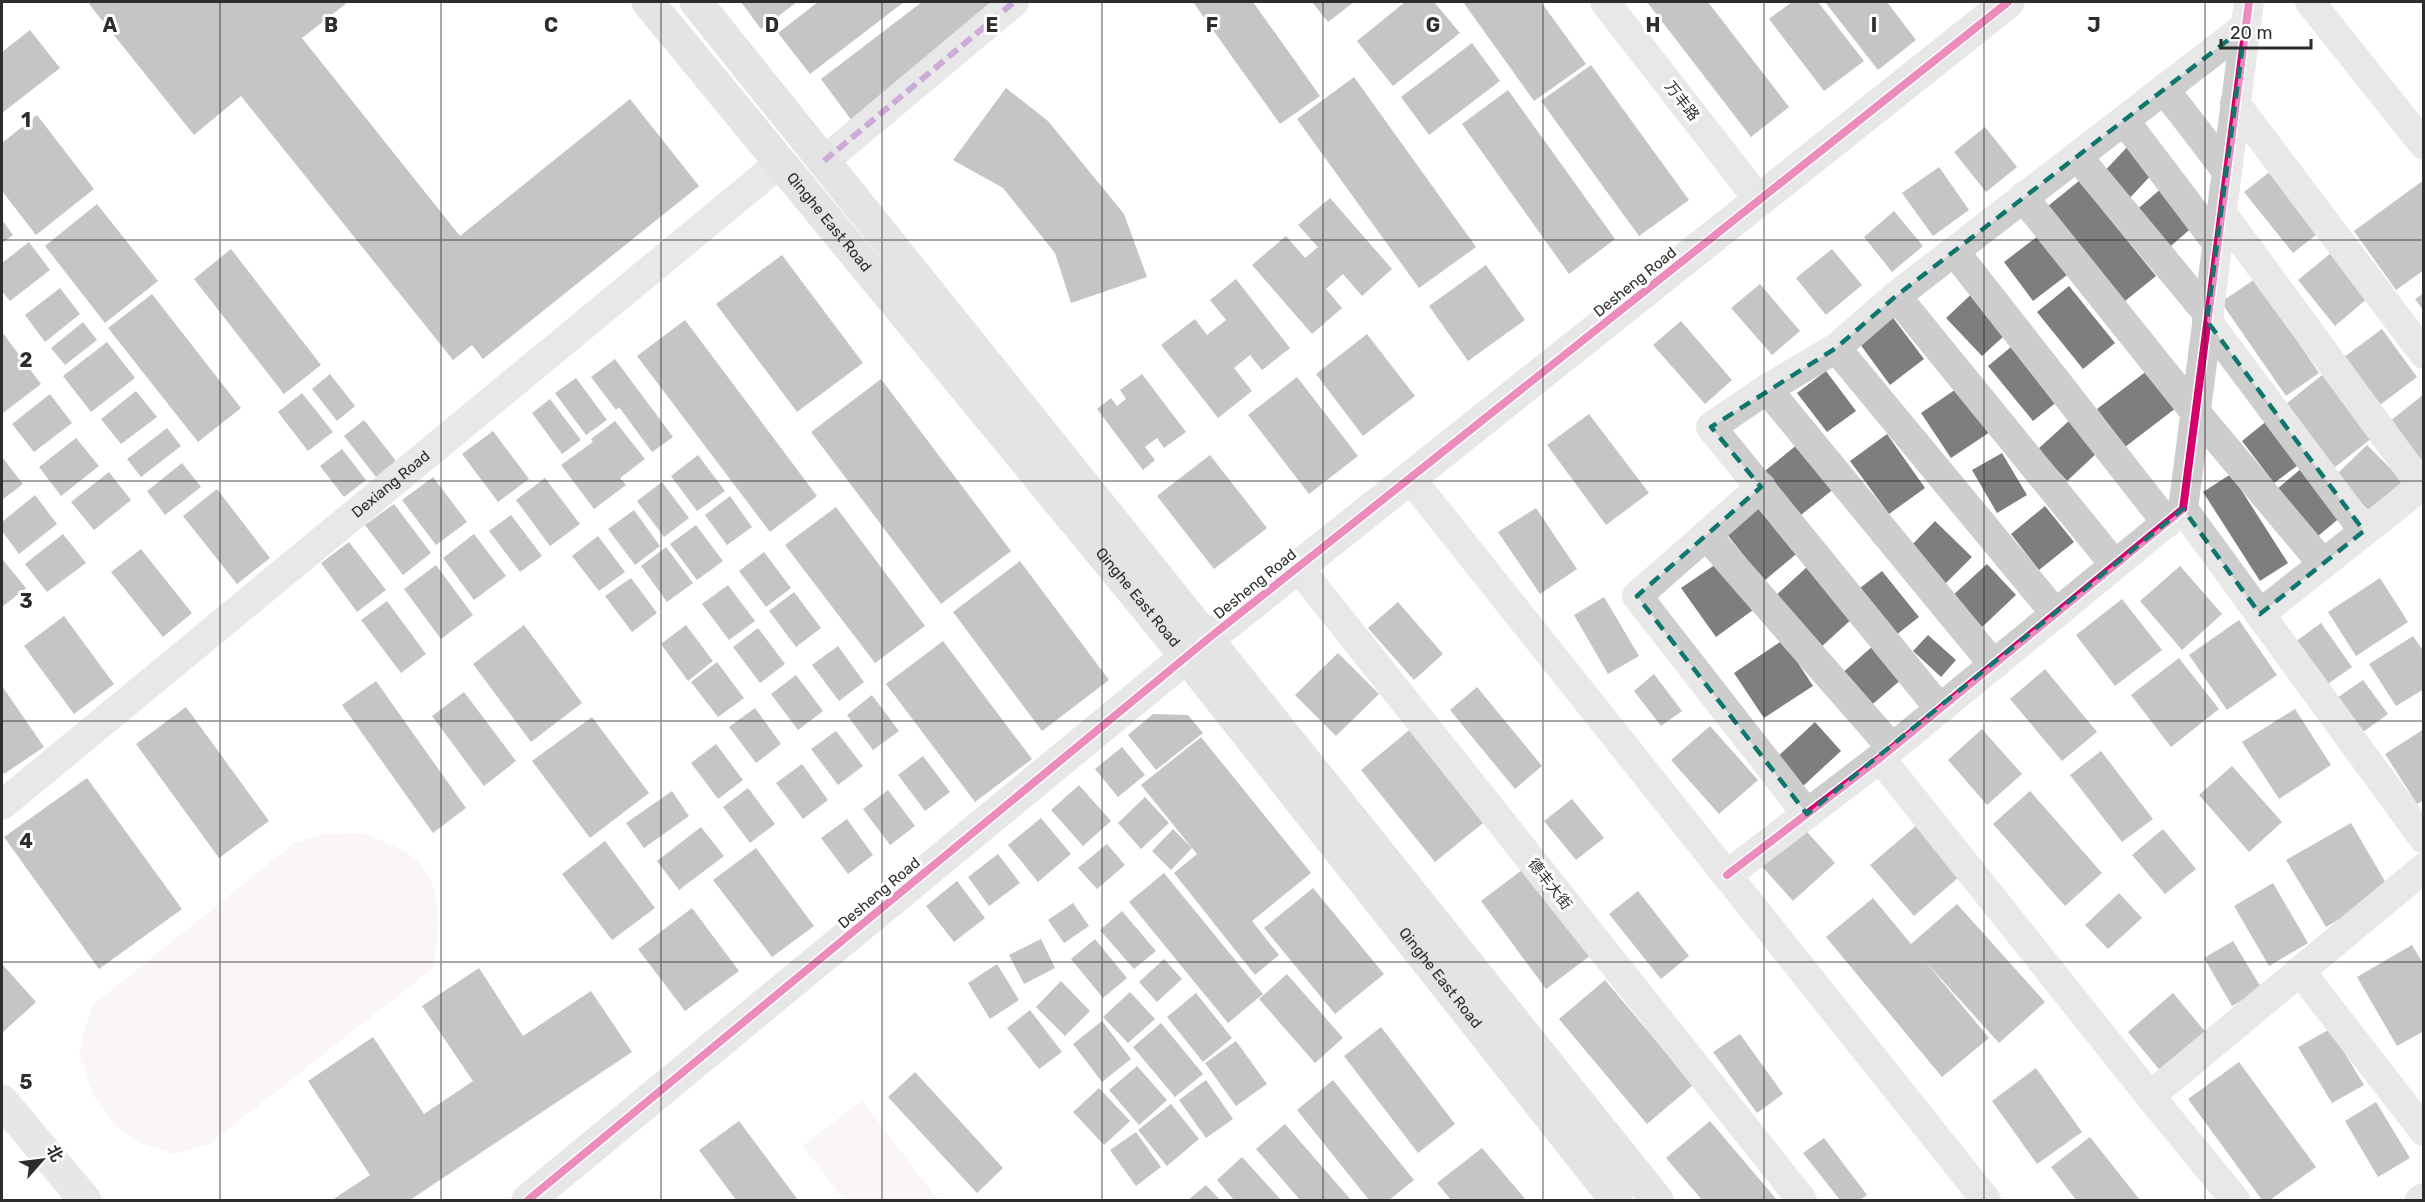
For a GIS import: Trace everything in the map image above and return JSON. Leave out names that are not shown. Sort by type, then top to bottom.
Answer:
[{"type":"main road","name":"Qinghe East Road","points":[[648,2],[780,163],[1198,648],[1657,1200]]},
{"type":"main road","name":"Qinghe East Road","points":[[696,2],[824,161],[1198,648],[1616,1200]]},
{"type":"street","points":[[824,161],[1014,2]]},
{"type":"street","name":"万丰路","points":[[1605,2],[1759,200]]},
{"type":"street","name":"Desheng Road","points":[[528,1200],[1298,567],[2008,2]]},
{"type":"street","points":[[2310,2],[2424,146]]},
{"type":"street","points":[[1940,709],[1711,428],[1767,389],[1836,348],[1954,250],[2164,89],[2247,14]]},
{"type":"street","points":[[1727,876],[1886,753],[2175,516],[2196,413],[2247,14]]},
{"type":"street","points":[[2164,89],[2227,171]]},
{"type":"street","points":[[2235,103],[2424,354]]},
{"type":"street","points":[[2124,120],[2218,244]]},
{"type":"street","points":[[2077,156],[2208,318],[2364,531]]},
{"type":"street","name":"Dexiang Road","points":[[2,805],[780,163]]},
{"type":"street","points":[[2023,198],[2196,413],[2323,564]]},
{"type":"street","points":[[2222,212],[2423,485],[2260,614]]},
{"type":"street","points":[[1954,250],[2175,516],[2260,614],[2424,839]]},
{"type":"street","points":[[1896,296],[2115,566]]},
{"type":"street","points":[[1836,348],[2056,614]]},
{"type":"street","points":[[1767,389],[1994,665]]},
{"type":"street","points":[[1410,478],[1986,1200]]},
{"type":"street","points":[[1761,487],[1637,596],[1807,814]]},
{"type":"street","points":[[1707,536],[1886,753],[2150,1096],[2235,1200]]},
{"type":"street","name":"德丰大街","points":[[1298,567],[1802,1200]]},
{"type":"street","points":[[2150,1096],[2424,868]]},
{"type":"street","points":[[2300,971],[2424,1131]]},
{"type":"street","points":[[2,1101],[85,1200]]},
{"type":"highlighted area","points":[[2245,27],[2207,321],[2364,531],[2260,614],[2183,509],[1807,814],[1637,596],[1761,487],[1711,427],[1836,348],[1896,296]]},
{"type":"shaded area","points":[[362,833],[415,858],[428,876],[437,901],[438,914],[433,968],[208,1145],[174,1154],[147,1146],[116,1126],[94,1097],[79,1056],[93,1005],[294,843],[323,834]]},
{"type":"shaded area","points":[[862,1100],[938,1200],[844,1200],[803,1146]]},
{"type":"building","points":[[92,2],[348,2],[302,38],[460,236],[630,99],[699,186],[483,359],[472,345],[453,360],[241,96],[194,135],[89,4]]},
{"type":"building","points":[[741,2],[797,2],[761,29]]},
{"type":"building","points":[[818,2],[904,2],[810,74],[778,33]]},
{"type":"building","points":[[922,2],[995,2],[852,121],[821,79]]},
{"type":"building","points":[[1193,2],[1253,2],[1320,96],[1280,124]]},
{"type":"building","points":[[1312,2],[1354,2],[1328,22]]},
{"type":"building","points":[[1405,2],[1434,2],[1460,33],[1393,86],[1357,41]]},
{"type":"building","points":[[1463,2],[1541,2],[1586,64],[1534,101]]},
{"type":"building","points":[[1647,2],[1708,2],[1789,107],[1751,137]]},
{"type":"building","points":[[1792,2],[1818,2],[1864,61],[1824,91],[1769,19]]},
{"type":"building","points":[[1825,2],[1887,2],[1916,40],[1878,70]]},
{"type":"building","points":[[30,30],[60,68],[2,113],[2,52]]},
{"type":"building","points":[[1472,43],[1500,81],[1429,135],[1401,97]]},
{"type":"building","points":[[1591,65],[1689,200],[1639,236],[1541,101]]},
{"type":"building","points":[[1354,77],[1476,247],[1419,288],[1297,119]]},
{"type":"building","points":[[1006,88],[1048,121],[1124,214],[1147,277],[1071,303],[1055,253],[1003,188],[953,160]]},
{"type":"building","points":[[1508,90],[1615,239],[1569,274],[1462,124]]},
{"type":"building","points":[[37,115],[94,189],[36,235],[2,191],[2,143]]},
{"type":"building","points":[[1985,127],[2017,167],[1986,192],[1954,152]]},
{"type":"building","points":[[2130,144],[2156,170],[2125,203],[2099,177]]},
{"type":"building","points":[[1939,167],[1969,210],[1933,236],[1902,193]]},
{"type":"building","points":[[2272,170],[2321,231],[2293,253],[2244,192]]},
{"type":"building","points":[[2079,181],[2156,276],[2125,301],[2048,206]]},
{"type":"building","points":[[2421,182],[2424,185],[2424,270],[2396,290],[2354,231]]},
{"type":"building","points":[[2163,187],[2195,225],[2165,251],[2133,213]]},
{"type":"building","points":[[1330,198],[1392,269],[1362,296],[1343,274],[1326,289],[1342,308],[1312,334],[1252,265],[1286,236],[1305,258],[1318,247],[1298,225]]},
{"type":"building","points":[[97,204],[158,281],[105,323],[45,246]]},
{"type":"building","points":[[1894,211],[1923,246],[1892,272],[1864,237]]},
{"type":"building","points":[[2,220],[13,235],[2,243]]},
{"type":"building","points":[[2042,233],[2071,272],[2033,301],[2004,262]]},
{"type":"building","points":[[29,242],[50,270],[10,301],[2,291],[2,263]]},
{"type":"building","points":[[231,249],[321,365],[284,394],[194,279]]},
{"type":"building","points":[[1832,249],[1862,285],[1826,315],[1796,278]]},
{"type":"building","points":[[2331,253],[2368,298],[2335,326],[2298,280]]},
{"type":"building","points":[[782,255],[863,363],[797,412],[716,304]]},
{"type":"building","points":[[1486,265],[1525,320],[1468,361],[1429,306]]},
{"type":"building","points":[[1236,279],[1290,348],[1262,370],[1250,355],[1234,368],[1252,391],[1218,418],[1161,345],[1195,319],[1207,335],[1226,320],[1210,300]]},
{"type":"building","points":[[2255,279],[2319,373],[2286,396],[2221,302]]},
{"type":"building","points":[[1760,284],[1800,331],[1772,355],[1731,308]]},
{"type":"building","points":[[2069,286],[2115,343],[2083,369],[2037,312]]},
{"type":"building","points":[[1979,287],[2015,326],[1982,356],[1946,318]]},
{"type":"building","points":[[60,288],[80,314],[45,342],[25,315]]},
{"type":"building","points":[[2424,293],[2424,311],[2415,299]]},
{"type":"building","points":[[152,294],[241,408],[198,442],[108,328]]},
{"type":"building","points":[[1891,315],[1924,359],[1890,385],[1857,340]]},
{"type":"building","points":[[685,320],[817,496],[770,532],[637,356]]},
{"type":"building","points":[[1681,321],[1732,380],[1705,404],[1653,345]]},
{"type":"building","points":[[83,322],[97,340],[65,365],[51,348]]},
{"type":"building","points":[[2382,329],[2417,377],[2372,411],[2336,363]]},
{"type":"building","points":[[2,332],[41,384],[3,413],[2,411]]},
{"type":"building","points":[[1367,334],[1415,396],[1363,436],[1316,374]]},
{"type":"building","points":[[2023,337],[2068,393],[2033,421],[1988,366]]},
{"type":"building","points":[[107,342],[135,378],[91,412],[63,376]]},
{"type":"building","points":[[615,359],[673,437],[652,452],[619,407],[616,410],[591,377]]},
{"type":"building","points":[[2148,370],[2176,408],[2125,447],[2097,409]]},
{"type":"building","points":[[1826,371],[1856,411],[1827,432],[1797,393]]},
{"type":"building","points":[[330,374],[355,406],[337,421],[312,389]]},
{"type":"building","points":[[1142,374],[1186,432],[1164,448],[1157,438],[1145,447],[1155,460],[1143,470],[1097,409],[1111,398],[1117,406],[1126,399],[1120,390]]},
{"type":"building","points":[[2322,375],[2372,438],[2330,471],[2281,408]]},
{"type":"building","points":[[1297,377],[1358,456],[1309,494],[1248,415]]},
{"type":"building","points":[[576,378],[607,420],[586,435],[555,393]]},
{"type":"building","points":[[881,379],[1011,551],[941,604],[811,432]]},
{"type":"building","points":[[1962,385],[1993,430],[1951,458],[1921,413]]},
{"type":"building","points":[[136,391],[157,417],[121,444],[101,419]]},
{"type":"building","points":[[302,393],[333,432],[308,451],[278,412]]},
{"type":"building","points":[[50,394],[72,423],[34,452],[12,424]]},
{"type":"building","points":[[2424,394],[2424,457],[2414,464],[2384,426]]},
{"type":"building","points":[[550,399],[581,440],[562,454],[532,413]]},
{"type":"building","points":[[1589,414],[1649,493],[1606,525],[1547,445]]},
{"type":"building","points":[[364,420],[396,461],[376,477],[344,436]]},
{"type":"building","points":[[2070,420],[2099,451],[2067,481],[2038,449]]},
{"type":"building","points":[[2268,420],[2301,463],[2274,483],[2242,441]]},
{"type":"building","points":[[615,421],[645,459],[620,478],[626,485],[594,509],[561,465],[593,442],[591,439]]},
{"type":"building","points":[[167,428],[181,446],[141,477],[127,459]]},
{"type":"building","points":[[493,431],[529,479],[498,502],[462,454]]},
{"type":"building","points":[[1887,434],[1925,488],[1889,514],[1850,461]]},
{"type":"building","points":[[76,438],[99,466],[61,496],[39,467]]},
{"type":"building","points":[[1798,444],[1835,488],[1797,518],[1760,475]]},
{"type":"building","points":[[2367,445],[2403,481],[2370,512],[2335,476]]},
{"type":"building","points":[[342,449],[366,480],[344,497],[320,466]]},
{"type":"building","points":[[2002,453],[2027,495],[1997,513],[1972,470]]},
{"type":"building","points":[[698,455],[725,491],[697,511],[671,476]]},
{"type":"building","points":[[1210,455],[1267,528],[1214,569],[1157,496]]},
{"type":"building","points":[[2,457],[23,484],[2,500]]},
{"type":"building","points":[[182,463],[201,487],[165,515],[147,491]]},
{"type":"building","points":[[2303,467],[2343,515],[2317,537],[2276,490]]},
{"type":"building","points":[[109,472],[131,500],[94,530],[71,502]]},
{"type":"building","points":[[2231,474],[2288,563],[2260,581],[2203,492]]},
{"type":"building","points":[[433,477],[467,522],[436,545],[402,500]]},
{"type":"building","points":[[545,478],[580,524],[550,546],[516,500]]},
{"type":"building","points":[[662,482],[689,518],[664,537],[637,501]]},
{"type":"building","points":[[217,489],[270,558],[237,584],[183,516]]},
{"type":"building","points":[[35,495],[57,524],[19,554],[2,531],[2,522]]},
{"type":"building","points":[[730,496],[752,527],[727,545],[705,515]]},
{"type":"building","points":[[1759,498],[1801,550],[1764,581],[1722,528]]},
{"type":"building","points":[[394,504],[431,553],[403,575],[365,525]]},
{"type":"building","points":[[2045,506],[2074,542],[2039,570],[2011,534]]},
{"type":"building","points":[[836,507],[925,626],[875,663],[785,545]]},
{"type":"building","points":[[1536,508],[1577,569],[1540,594],[1498,532]]},
{"type":"building","points":[[634,510],[660,546],[635,565],[608,529]]},
{"type":"building","points":[[511,515],[542,556],[520,572],[489,531]]},
{"type":"building","points":[[1935,521],[1972,557],[1944,585],[1907,550]]},
{"type":"building","points":[[696,525],[723,561],[697,580],[670,544]]},
{"type":"building","points":[[63,534],[86,563],[47,592],[25,564]]},
{"type":"building","points":[[474,534],[506,576],[474,600],[443,558]]},
{"type":"building","points":[[598,536],[625,572],[599,591],[572,556]]},
{"type":"building","points":[[349,542],[386,590],[357,612],[321,563]]},
{"type":"building","points":[[666,547],[693,583],[667,602],[641,566]]},
{"type":"building","points":[[141,549],[192,613],[163,637],[111,572]]},
{"type":"building","points":[[764,552],[791,588],[766,607],[739,571]]},
{"type":"building","points":[[2,561],[26,588],[2,607]]},
{"type":"building","points":[[1020,561],[1109,680],[1042,731],[953,612]]},
{"type":"building","points":[[1719,562],[1753,610],[1716,637],[1681,588]]},
{"type":"building","points":[[1987,564],[2016,595],[1980,629],[1951,597]]},
{"type":"building","points":[[436,565],[473,615],[441,639],[404,589]]},
{"type":"building","points":[[2180,566],[2222,614],[2182,650],[2140,601]]},
{"type":"building","points":[[1807,567],[1854,617],[1820,648],[1773,598]]},
{"type":"building","points":[[1882,571],[1919,617],[1896,635],[1860,588]]},
{"type":"building","points":[[631,578],[657,613],[632,632],[605,596]]},
{"type":"building","points":[[2380,578],[2408,622],[2356,656],[2328,612]]},
{"type":"building","points":[[728,585],[755,621],[729,640],[702,604]]},
{"type":"building","points":[[794,592],[821,628],[796,647],[769,611]]},
{"type":"building","points":[[1604,597],[1639,656],[1608,674],[1574,615]]},
{"type":"building","points":[[2122,599],[2162,650],[2115,686],[2076,635]]},
{"type":"building","points":[[387,601],[426,654],[401,673],[361,620]]},
{"type":"building","points":[[1398,602],[1443,654],[1414,680],[1368,628]]},
{"type":"building","points":[[64,616],[114,684],[74,714],[24,646]]},
{"type":"building","points":[[2239,620],[2277,675],[2227,710],[2189,655]]},
{"type":"building","points":[[2321,623],[2352,667],[2322,688],[2291,645]]},
{"type":"building","points":[[524,625],[582,703],[531,742],[473,664]]},
{"type":"building","points":[[686,625],[713,661],[688,681],[661,644]]},
{"type":"building","points":[[758,628],[785,664],[760,683],[733,647]]},
{"type":"building","points":[[1928,635],[1956,660],[1941,677],[1913,651]]},
{"type":"building","points":[[2413,636],[2424,652],[2424,689],[2396,706],[2369,664]]},
{"type":"building","points":[[1783,640],[1813,686],[1764,718],[1734,673]]},
{"type":"building","points":[[943,641],[1032,759],[975,802],[886,684]]},
{"type":"building","points":[[1874,645],[1902,679],[1868,708],[1840,675]]},
{"type":"building","points":[[838,646],[864,682],[839,701],[812,665]]},
{"type":"building","points":[[1338,653],[1379,694],[1336,736],[1295,695]]},
{"type":"building","points":[[2179,658],[2219,709],[2171,747],[2131,695]]},
{"type":"building","points":[[717,662],[744,698],[718,717],[691,682]]},
{"type":"building","points":[[2045,669],[2097,732],[2062,761],[2010,699]]},
{"type":"building","points":[[1654,674],[1682,711],[1661,726],[1634,691]]},
{"type":"building","points":[[796,675],[823,711],[798,730],[771,694]]},
{"type":"building","points":[[2363,680],[2388,714],[2359,735],[2334,700]]},
{"type":"building","points":[[376,681],[466,808],[433,833],[342,705]]},
{"type":"building","points":[[2,686],[44,747],[4,774],[2,770]]},
{"type":"building","points":[[1477,687],[1542,766],[1515,789],[1450,710]]},
{"type":"building","points":[[464,692],[516,761],[484,786],[432,716]]},
{"type":"building","points":[[872,695],[899,731],[873,750],[847,715]]},
{"type":"building","points":[[186,707],[269,821],[219,858],[136,744]]},
{"type":"building","points":[[755,708],[781,744],[756,763],[729,727]]},
{"type":"building","points":[[2295,709],[2331,765],[2279,799],[2242,742]]},
{"type":"building","points":[[1153,714],[1188,715],[1203,733],[1156,770],[1128,735]]},
{"type":"building","points":[[592,717],[649,793],[590,838],[532,761]]},
{"type":"building","points":[[1815,722],[1841,751],[1802,787],[1776,758]]},
{"type":"building","points":[[1710,726],[1758,780],[1719,814],[1671,760]]},
{"type":"building","points":[[1413,727],[1488,819],[1435,862],[1361,770]]},
{"type":"building","points":[[1982,729],[2022,774],[1987,805],[1948,760]]},
{"type":"building","points":[[2424,729],[2424,800],[2417,804],[2385,754]]},
{"type":"building","points":[[836,731],[863,766],[838,785],[811,749]]},
{"type":"building","points":[[1201,737],[1311,873],[1252,921],[1279,955],[1255,975],[1174,873],[1197,854],[1141,785]]},
{"type":"building","points":[[716,744],[743,780],[718,799],[691,763]]},
{"type":"building","points":[[1122,747],[1145,775],[1118,797],[1095,769]]},
{"type":"building","points":[[2101,751],[2153,819],[2122,842],[2070,775]]},
{"type":"building","points":[[923,756],[950,792],[925,811],[898,775]]},
{"type":"building","points":[[802,764],[828,800],[803,819],[776,783]]},
{"type":"building","points":[[2232,766],[2282,822],[2249,852],[2199,795]]},
{"type":"building","points":[[87,778],[182,909],[99,969],[4,837]]},
{"type":"building","points":[[1079,785],[1111,821],[1083,846],[1051,810]]},
{"type":"building","points":[[748,788],[775,824],[750,843],[723,807]]},
{"type":"building","points":[[888,790],[915,826],[890,845],[863,809]]},
{"type":"building","points":[[672,791],[689,816],[644,848],[626,823]]},
{"type":"building","points":[[2030,791],[2102,873],[2065,906],[1993,824]]},
{"type":"building","points":[[1145,797],[1169,823],[1141,849],[1118,823]]},
{"type":"building","points":[[1572,799],[1604,838],[1576,860],[1544,821]]},
{"type":"building","points":[[1041,818],[1071,854],[1038,882],[1008,845]]},
{"type":"building","points":[[847,819],[873,855],[848,874],[821,838]]},
{"type":"building","points":[[2351,823],[2390,890],[2326,927],[2286,860]]},
{"type":"building","points":[[1800,824],[1835,863],[1793,901],[1758,862]]},
{"type":"building","points":[[1917,825],[1960,876],[1914,916],[1870,865]]},
{"type":"building","points":[[701,827],[724,856],[679,890],[657,861]]},
{"type":"building","points":[[1173,829],[1192,848],[1171,870],[1152,851]]},
{"type":"building","points":[[2163,829],[2196,869],[2165,894],[2132,855]]},
{"type":"building","points":[[605,841],[655,908],[612,940],[562,874]]},
{"type":"building","points":[[1107,844],[1125,865],[1097,889],[1078,868]]},
{"type":"building","points":[[756,848],[814,926],[772,957],[713,880]]},
{"type":"building","points":[[998,854],[1020,883],[989,906],[968,877]]},
{"type":"building","points":[[1526,867],[1591,955],[1546,989],[1481,901]]},
{"type":"building","points":[[1164,873],[1263,994],[1228,1023],[1129,902]]},
{"type":"building","points":[[957,881],[985,918],[954,942],[926,906]]},
{"type":"building","points":[[2273,883],[2308,943],[2269,966],[2234,906]]},
{"type":"building","points":[[1313,888],[1384,974],[1335,1014],[1264,928]]},
{"type":"building","points":[[1638,891],[1689,956],[1661,979],[1609,914]]},
{"type":"building","points":[[2119,893],[2142,918],[2108,949],[2085,925]]},
{"type":"building","points":[[1873,898],[1911,944],[1957,904],[2045,1002],[1999,1043],[1925,961],[1989,1038],[1942,1077],[1826,937]]},
{"type":"building","points":[[1073,903],[1089,926],[1064,943],[1048,920]]},
{"type":"building","points":[[692,908],[739,971],[685,1011],[638,949]]},
{"type":"building","points":[[1122,911],[1156,951],[1134,969],[1100,930]]},
{"type":"building","points":[[1041,939],[1055,968],[1024,984],[1009,955]]},
{"type":"building","points":[[1095,939],[1127,978],[1103,998],[1071,959]]},
{"type":"building","points":[[2233,941],[2262,989],[2232,1006],[2204,958]]},
{"type":"building","points":[[2412,945],[2424,965],[2424,1031],[2397,1046],[2357,977]]},
{"type":"building","points":[[1164,959],[1182,979],[1157,1002],[1139,982]]},
{"type":"building","points":[[2,964],[36,1002],[2,1033]]},
{"type":"building","points":[[997,964],[1019,1000],[990,1019],[968,983]]},
{"type":"building","points":[[479,968],[523,1036],[591,991],[632,1052],[410,1200],[332,1200],[370,1175],[308,1081],[373,1037],[424,1114],[473,1081],[422,1006]]},
{"type":"building","points":[[1287,974],[1343,1038],[1315,1063],[1259,999]]},
{"type":"building","points":[[1605,980],[1693,1085],[1647,1124],[1559,1019]]},
{"type":"building","points":[[1061,981],[1090,1011],[1065,1036],[1036,1007]]},
{"type":"building","points":[[1130,992],[1155,1019],[1128,1043],[1103,1017]]},
{"type":"building","points":[[1196,993],[1232,1038],[1203,1062],[1167,1017]]},
{"type":"building","points":[[2173,993],[2208,1035],[2163,1074],[2128,1032]]},
{"type":"building","points":[[1030,1010],[1062,1052],[1039,1069],[1007,1028]]},
{"type":"building","points":[[1102,1021],[1131,1059],[1102,1082],[1073,1044]]},
{"type":"building","points":[[1161,1023],[1203,1074],[1175,1097],[1133,1047]]},
{"type":"building","points":[[1381,1027],[1455,1124],[1418,1153],[1344,1056]]},
{"type":"building","points":[[2330,1029],[2364,1085],[2332,1103],[2298,1047]]},
{"type":"building","points":[[1740,1034],[1783,1094],[1757,1113],[1713,1052]]},
{"type":"building","points":[[1236,1041],[1267,1084],[1236,1106],[1205,1063]]},
{"type":"building","points":[[2239,1062],[2316,1167],[2270,1200],[2262,1200],[2188,1099]]},
{"type":"building","points":[[1137,1066],[1167,1100],[1139,1125],[1109,1090]]},
{"type":"building","points":[[2036,1068],[2082,1132],[2037,1164],[1992,1101]]},
{"type":"building","points":[[915,1072],[1003,1168],[977,1193],[888,1097]]},
{"type":"building","points":[[1206,1080],[1233,1119],[1206,1138],[1179,1100]]},
{"type":"building","points":[[1333,1080],[1414,1180],[1389,1200],[1369,1200],[1297,1110]]},
{"type":"building","points":[[1099,1088],[1130,1121],[1104,1145],[1073,1112]]},
{"type":"building","points":[[2376,1102],[2410,1158],[2378,1177],[2345,1121]]},
{"type":"building","points":[[1171,1104],[1199,1139],[1167,1166],[1138,1130]]},
{"type":"building","points":[[739,1121],[798,1200],[736,1200],[699,1150]]},
{"type":"building","points":[[1710,1121],[1777,1200],[1702,1200],[1666,1158]]},
{"type":"building","points":[[1285,1124],[1351,1200],[1300,1200],[1256,1149]]},
{"type":"building","points":[[1136,1132],[1161,1167],[1136,1186],[1110,1150]]},
{"type":"building","points":[[2090,1137],[2140,1200],[2076,1200],[2051,1167]]},
{"type":"building","points":[[1824,1138],[1867,1195],[1860,1200],[1840,1200],[1803,1153]]},
{"type":"building","points":[[1482,1148],[1526,1200],[1451,1200],[1437,1183]]},
{"type":"building","points":[[1242,1157],[1281,1200],[1234,1200],[1217,1180]]},
{"type":"building","points":[[1206,1185],[1220,1200],[1188,1200]]},
{"type":"marked path","points":[[824,161],[1014,2]]},
{"type":"cycle path","points":[[528,1200],[1209,638],[2008,2]]},
{"type":"cycle path","points":[[1727,875],[1880,758],[2183,509],[2249,2]]}]
